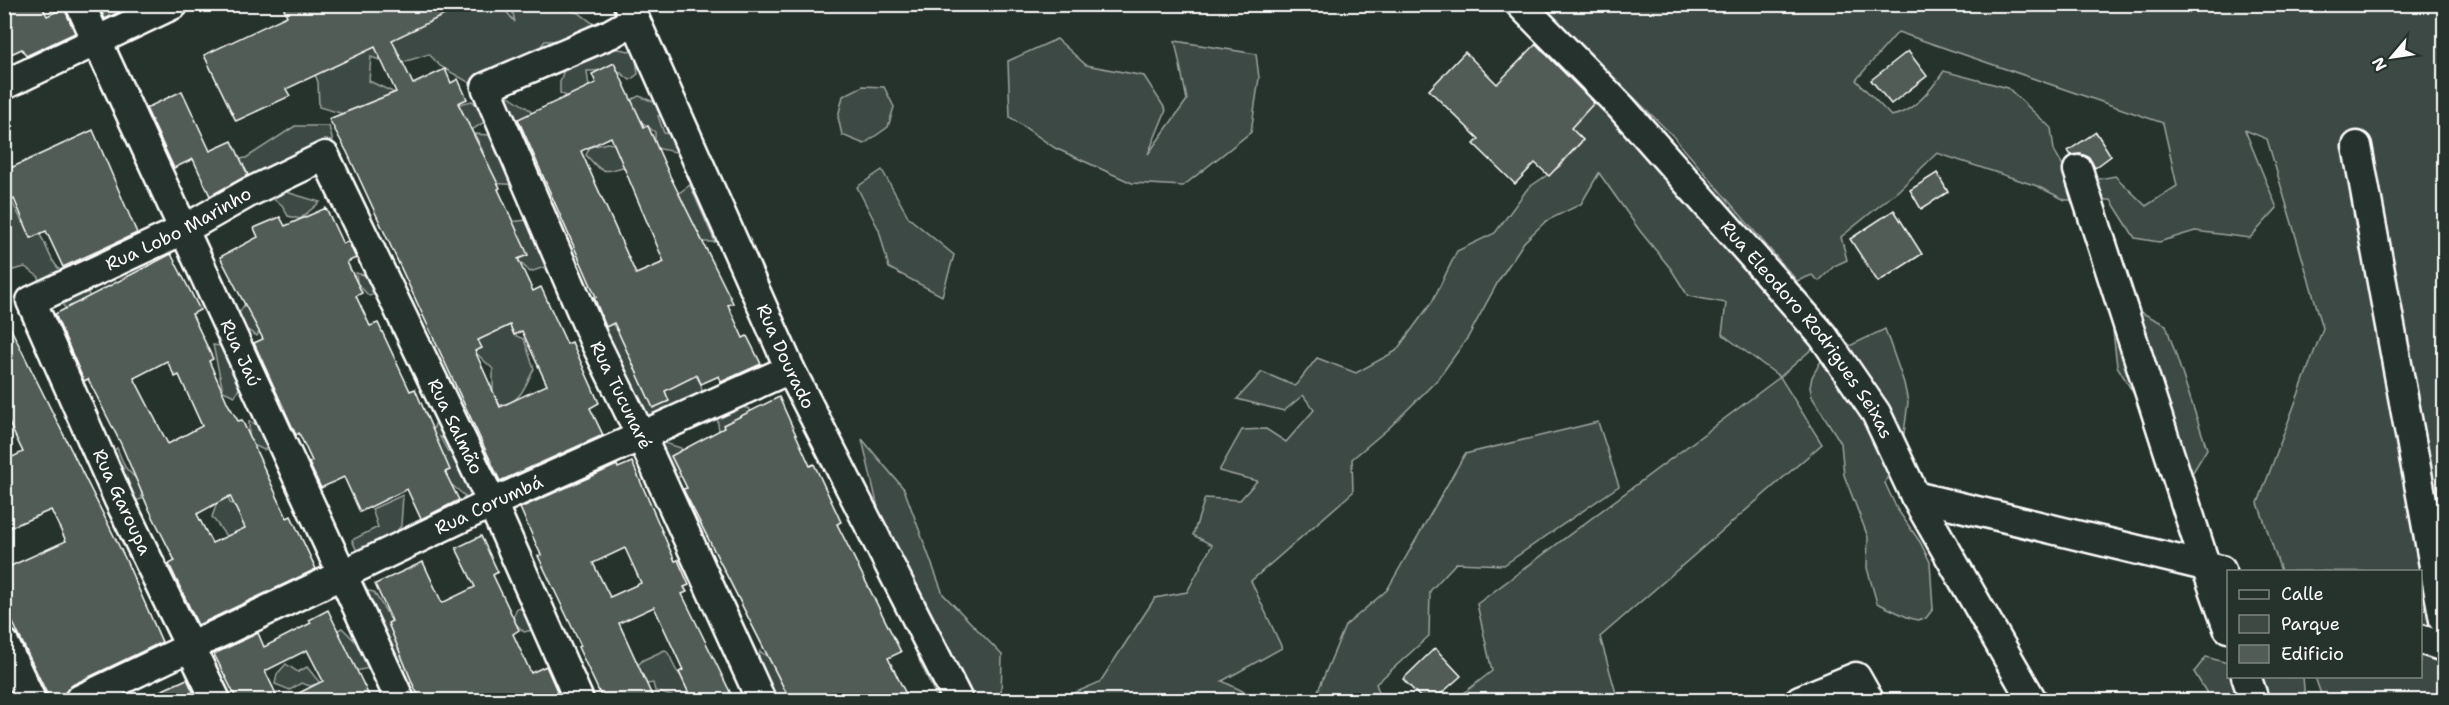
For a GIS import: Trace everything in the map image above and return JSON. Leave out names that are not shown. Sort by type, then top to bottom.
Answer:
[{"type":"street","name":"Rua Jaú","points":[[80,4],[400,700]]},
{"type":"street","points":[[4,85],[174,4]]},
{"type":"street","name":"Rua Eleodoro Rodrigues Seixas","points":[[1520,4],[1621,107],[1823,336],[1876,413],[1915,496],[2032,700]]},
{"type":"street","name":"Rua Tucunaré","points":[[632,12],[610,34],[486,87],[593,338],[642,438],[761,700]]},
{"type":"street","name":"Rua Dourado","points":[[632,12],[790,369],[958,700]]},
{"type":"street","points":[[2357,146],[2445,620]]},
{"type":"street","name":"Rua Lobo Marinho","points":[[31,301],[183,230],[248,193],[325,156]]},
{"type":"street","name":"Rua Salmão","points":[[325,156],[492,504],[579,700]]},
{"type":"street","points":[[2078,170],[2217,568],[2227,618]]},
{"type":"street","name":"Rua Garoupa","points":[[31,301],[119,500],[216,700]]},
{"type":"street","name":"Rua Corumbá","points":[[79,700],[492,504],[790,369]]},
{"type":"street","points":[[1915,496],[2217,568]]},
{"type":"street","points":[[2422,639],[2445,647]]},
{"type":"street","points":[[4,643],[31,700]]},
{"type":"street","points":[[1800,700],[1856,677],[1869,700]]},
{"type":"street","points":[[2247,678],[2254,700]]},
{"type":"green space","points":[[459,5],[501,5],[515,22],[511,5],[573,5],[571,11],[579,13],[603,31],[588,40],[545,41],[498,99],[440,66],[429,54],[394,65],[371,57],[369,81],[408,99],[347,115],[319,107],[318,82],[310,62]]},
{"type":"green space","points":[[1540,5],[2444,5],[2444,700],[2323,700],[2315,678],[2422,678],[2422,570],[2281,570],[2258,503],[2323,328],[2267,139],[2245,130],[2277,208],[2250,238],[2195,231],[2159,242],[2135,238],[2111,200],[2065,200],[2037,186],[1937,153],[1899,190],[1841,237],[1847,260],[1834,266],[1819,281],[1812,275],[1797,281],[1672,135]],"holes":[[[1898,32],[2163,123],[2177,186],[2146,206],[2115,176],[2090,181],[2069,176],[2054,150],[2051,128],[2008,88],[1944,71],[1928,93],[1914,105],[1891,116],[1856,80]]]},
{"type":"green space","points":[[1057,39],[1086,65],[1144,76],[1166,110],[1148,154],[1187,100],[1175,41],[1256,54],[1259,78],[1251,132],[1183,186],[1132,183],[1055,148],[1010,117],[1008,61]]},
{"type":"green space","points":[[602,46],[635,52],[638,74],[630,80],[617,70],[587,71],[590,96],[578,102],[560,93],[560,82],[565,66]]},
{"type":"green space","points":[[863,86],[884,87],[894,107],[888,127],[864,144],[842,135],[838,117],[843,96]]},
{"type":"green space","points":[[509,96],[530,110],[534,119],[525,130],[507,126],[499,108]]},
{"type":"green space","points":[[639,96],[662,105],[667,115],[658,116],[664,133],[675,135],[681,153],[655,148],[655,132],[635,117],[631,100]]},
{"type":"green space","points":[[1599,98],[1821,341],[1780,377],[1722,334],[1726,303],[1688,296],[1671,269],[1640,231],[1599,173],[1581,204],[1546,221],[1524,242],[1499,280],[1468,337],[1438,379],[1390,427],[1352,459],[1353,492],[1251,581],[1282,648],[1222,681],[1261,700],[1058,700],[1100,682],[1155,598],[1187,592],[1212,545],[1193,535],[1205,498],[1240,500],[1257,481],[1219,471],[1242,430],[1266,429],[1286,442],[1314,410],[1303,395],[1284,411],[1237,399],[1262,372],[1295,386],[1317,358],[1356,373],[1396,351],[1432,302],[1457,251],[1495,233],[1528,188],[1559,167],[1583,140],[1564,123]]},
{"type":"green space","points":[[472,101],[484,112],[486,121],[472,130],[458,124],[459,104]]},
{"type":"green space","points":[[295,126],[329,126],[336,155],[321,177],[290,181],[286,192],[320,202],[300,219],[288,216],[282,205],[249,183],[239,159],[246,158]]},
{"type":"green space","points":[[475,134],[489,135],[500,160],[513,163],[533,150],[551,173],[530,183],[492,183],[484,154]]},
{"type":"green space","points":[[607,143],[614,144],[626,166],[603,170],[586,155],[590,147]]},
{"type":"green space","points":[[882,170],[909,218],[954,255],[942,296],[889,268],[879,230],[857,187]]},
{"type":"green space","points":[[690,185],[715,242],[703,242],[693,227],[679,193]]},
{"type":"green space","points":[[11,200],[23,223],[38,232],[59,269],[80,284],[90,297],[74,319],[59,300],[34,297],[39,277],[25,267],[5,272],[5,201]]},
{"type":"green space","points":[[527,220],[546,232],[554,264],[530,272],[519,261],[510,222]]},
{"type":"green space","points":[[356,273],[383,280],[386,291],[369,296],[357,283]]},
{"type":"green space","points":[[2109,296],[2166,325],[2207,449],[2182,490],[2162,479],[2146,414],[2117,366]]},
{"type":"green space","points":[[247,301],[262,326],[257,336],[242,327],[237,316]]},
{"type":"green space","points":[[609,320],[641,360],[642,385],[655,407],[686,359],[701,384],[703,401],[663,421],[637,413],[599,338]]},
{"type":"green space","points":[[510,325],[514,335],[524,339],[534,369],[518,397],[500,405],[493,392],[493,369],[476,353],[476,341]]},
{"type":"green space","points":[[1885,329],[1904,383],[1908,402],[1902,449],[1885,483],[1897,509],[1920,542],[1930,562],[1933,609],[1926,618],[1917,620],[1877,603],[1867,568],[1868,537],[1844,475],[1841,443],[1812,397],[1810,387],[1812,377],[1822,359]]},
{"type":"green space","points":[[213,345],[229,347],[235,359],[241,378],[239,390],[235,396],[223,391]]},
{"type":"green space","points":[[1780,377],[1822,444],[1600,637],[1618,700],[1455,700],[1492,671],[1477,604]]},
{"type":"green space","points":[[729,403],[750,409],[751,432],[721,444],[717,417]]},
{"type":"green space","points":[[455,411],[480,422],[477,435],[459,444],[440,437],[448,452],[501,470],[500,484],[488,492],[466,484],[488,521],[450,511],[465,496],[446,480],[447,464],[431,437],[435,424]]},
{"type":"green space","points":[[249,421],[267,430],[269,447],[264,450],[249,443]]},
{"type":"green space","points":[[1598,422],[1619,486],[1504,565],[1456,563],[1430,591],[1429,636],[1376,684],[1382,700],[1323,700],[1317,693],[1345,626],[1387,590],[1465,454]]},
{"type":"green space","points":[[862,439],[904,489],[943,594],[1002,655],[1001,700],[938,700],[919,660],[946,650],[879,512]]},
{"type":"green space","points":[[655,440],[681,448],[689,469],[679,477],[661,478]]},
{"type":"green space","points":[[117,448],[125,467],[141,484],[142,499],[131,502],[108,454]]},
{"type":"green space","points":[[204,490],[240,491],[228,497],[230,503],[245,510],[258,531],[234,547],[212,517],[217,503]]},
{"type":"green space","points":[[403,495],[401,526],[396,532],[357,551],[352,540],[378,527],[372,509]]},
{"type":"green space","points":[[363,590],[374,592],[399,633],[417,673],[409,685],[392,680]]},
{"type":"green space","points":[[517,608],[533,612],[533,630],[524,632],[512,620]]},
{"type":"green space","points":[[342,628],[363,649],[369,668],[356,671],[336,631]]},
{"type":"green space","points":[[665,650],[691,689],[680,699],[655,691],[653,683],[647,684],[636,667],[643,660]]},
{"type":"green space","points":[[760,651],[775,663],[791,700],[773,700],[757,671]]},
{"type":"green space","points":[[2206,657],[2227,663],[2227,678],[2303,678],[2305,700],[2211,700],[2194,672]]},
{"type":"green space","points":[[286,664],[298,672],[307,667],[320,683],[310,686],[301,683],[290,690],[275,684],[277,674]]},
{"type":"building","points":[[4,4],[41,4],[47,16],[64,8],[75,33],[26,56],[22,49],[4,57]]},
{"type":"building","points":[[98,4],[135,4],[105,19]]},
{"type":"building","points":[[282,4],[467,4],[392,40],[413,84],[445,69],[451,83],[458,79],[467,99],[458,103],[500,188],[498,189],[528,255],[518,259],[533,291],[541,287],[567,344],[572,342],[599,403],[590,408],[603,435],[500,481],[347,152],[329,119],[396,92],[375,47],[286,89],[290,96],[236,121],[204,55],[287,16]],"holes":[[[510,325],[514,335],[522,331],[547,385],[500,407],[475,351],[482,348],[478,340]]]},
{"type":"building","points":[[1536,44],[1594,103],[1571,128],[1583,140],[1549,176],[1535,163],[1515,184],[1474,144],[1479,139],[1429,90],[1465,52],[1497,84]]},
{"type":"building","points":[[1908,51],[1927,76],[1891,104],[1871,80]]},
{"type":"building","points":[[614,63],[644,127],[648,126],[670,176],[733,303],[728,305],[743,338],[747,336],[761,364],[721,382],[719,376],[701,384],[697,375],[665,391],[669,401],[653,408],[614,323],[606,327],[594,297],[596,297],[518,119],[596,83],[592,74]],"holes":[[[611,137],[664,262],[636,274],[581,151]]]},
{"type":"building","points":[[182,91],[210,151],[232,141],[248,175],[210,196],[193,159],[174,168],[146,108]]},
{"type":"building","points":[[93,130],[137,233],[63,267],[46,231],[31,238],[14,199],[4,204],[4,171]]},
{"type":"building","points":[[2096,132],[2111,156],[2095,168],[2089,157],[2081,154],[2071,155],[2068,151]]},
{"type":"building","points":[[1937,173],[1948,192],[1921,209],[1910,190]]},
{"type":"building","points":[[326,208],[343,244],[348,241],[356,258],[347,262],[362,293],[356,296],[370,326],[378,323],[410,391],[415,389],[450,470],[445,472],[459,500],[421,519],[407,489],[360,512],[344,477],[321,488],[309,463],[312,461],[299,433],[296,435],[254,343],[263,339],[220,257],[258,237],[254,228],[280,217],[285,226]]},
{"type":"building","points":[[1894,210],[1922,254],[1878,282],[1850,239]]},
{"type":"building","points":[[171,254],[200,310],[192,314],[213,359],[209,361],[228,404],[238,421],[242,420],[287,518],[291,516],[316,569],[198,625],[169,564],[175,561],[147,505],[121,444],[88,379],[84,381],[55,314]],"holes":[[[167,361],[175,377],[179,375],[202,426],[168,444],[134,378]],[[230,496],[245,528],[212,543],[197,514]]]},
{"type":"building","points":[[4,315],[125,558],[162,642],[72,685],[64,694],[50,700],[4,604],[4,569],[66,541],[51,510],[4,530],[4,461],[23,452],[4,413]]},
{"type":"building","points":[[779,397],[810,466],[814,464],[841,522],[837,524],[901,652],[888,658],[909,700],[790,700],[683,489],[687,488],[671,456],[724,428],[723,425]]},
{"type":"building","points":[[632,462],[675,561],[678,560],[689,585],[684,587],[687,592],[682,594],[734,700],[692,700],[679,672],[683,670],[654,607],[619,623],[654,700],[603,700],[578,647],[581,646],[538,556],[541,555],[520,508],[617,465],[618,468]],"holes":[[[625,548],[641,583],[610,597],[593,563]]]},
{"type":"building","points":[[481,536],[498,572],[493,575],[519,630],[513,634],[531,673],[546,666],[561,700],[521,700],[518,694],[504,700],[421,700],[414,687],[388,623],[392,621],[375,584],[423,562],[442,603],[475,587],[456,548]]},
{"type":"building","points":[[328,610],[371,700],[285,700],[323,681],[307,650],[265,671],[279,700],[237,700],[214,654],[258,633],[264,647],[311,623],[309,620]]},
{"type":"building","points":[[1435,648],[1461,676],[1434,700],[1423,700],[1403,679]]},
{"type":"building","points":[[187,679],[197,700],[140,700]]}]
